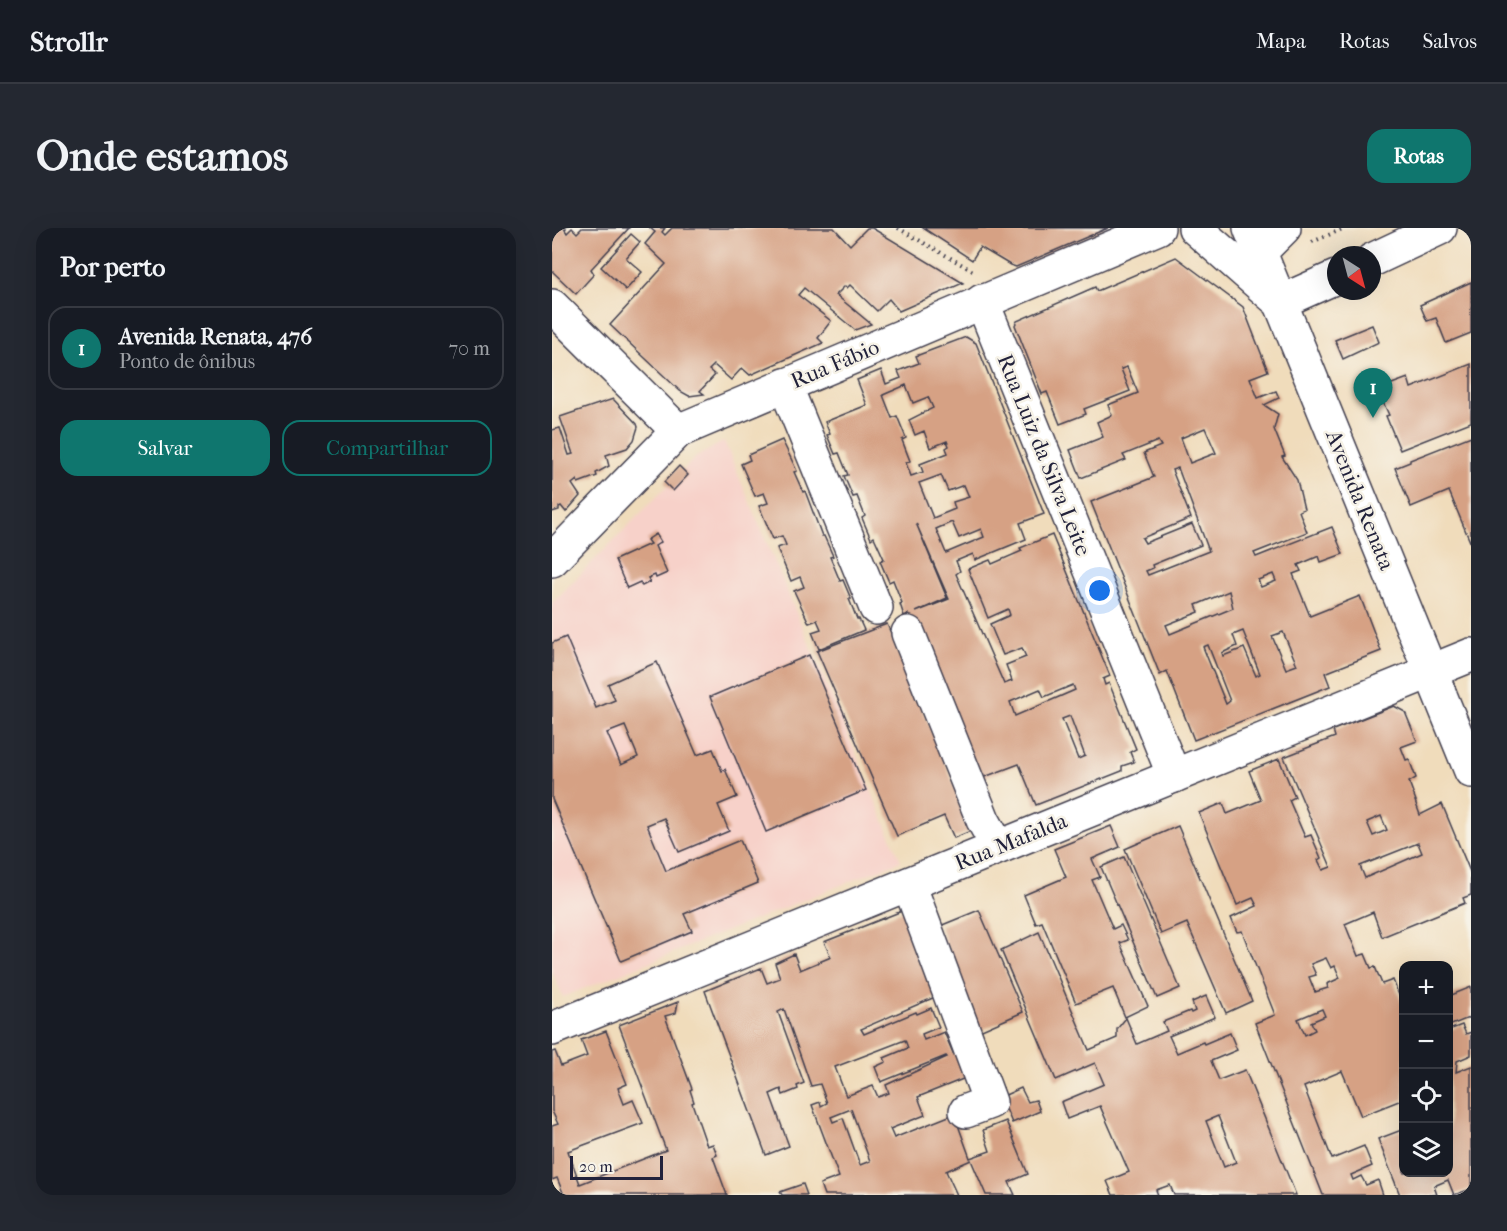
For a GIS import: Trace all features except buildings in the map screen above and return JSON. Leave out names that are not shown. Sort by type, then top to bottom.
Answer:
[{"type":"street","name":"Rua Fábio","points":[[552,560],[678,431],[1158,228]]},
{"type":"street","points":[[1195,228],[1280,302],[1327,281]]},
{"type":"street","points":[[1381,255],[1429,230]]},
{"type":"street","points":[[1255,240],[1294,237]]},
{"type":"street","name":"Avenida Renata","points":[[1255,240],[1471,771]]},
{"type":"street","name":"Rua Luiz da Silva Leite","points":[[994,296],[1174,776]]},
{"type":"street","points":[[558,322],[678,431]]},
{"type":"street","points":[[785,385],[876,608]]},
{"type":"street","points":[[908,633],[983,820],[998,847]]},
{"type":"street","name":"Rua Mafalda","points":[[552,1029],[1471,655]]},
{"type":"street","points":[[909,884],[990,1102],[966,1112]]},
{"type":"path","points":[[898,228],[994,296]]},
{"type":"path","points":[[1294,237],[1345,228]]},
{"type":"shaded area","points":[[724,441],[901,861],[563,997],[552,971],[552,603],[695,458]]},
{"type":"place","name":"Avenida Renata, 476","points":[[1373,418]]}]
